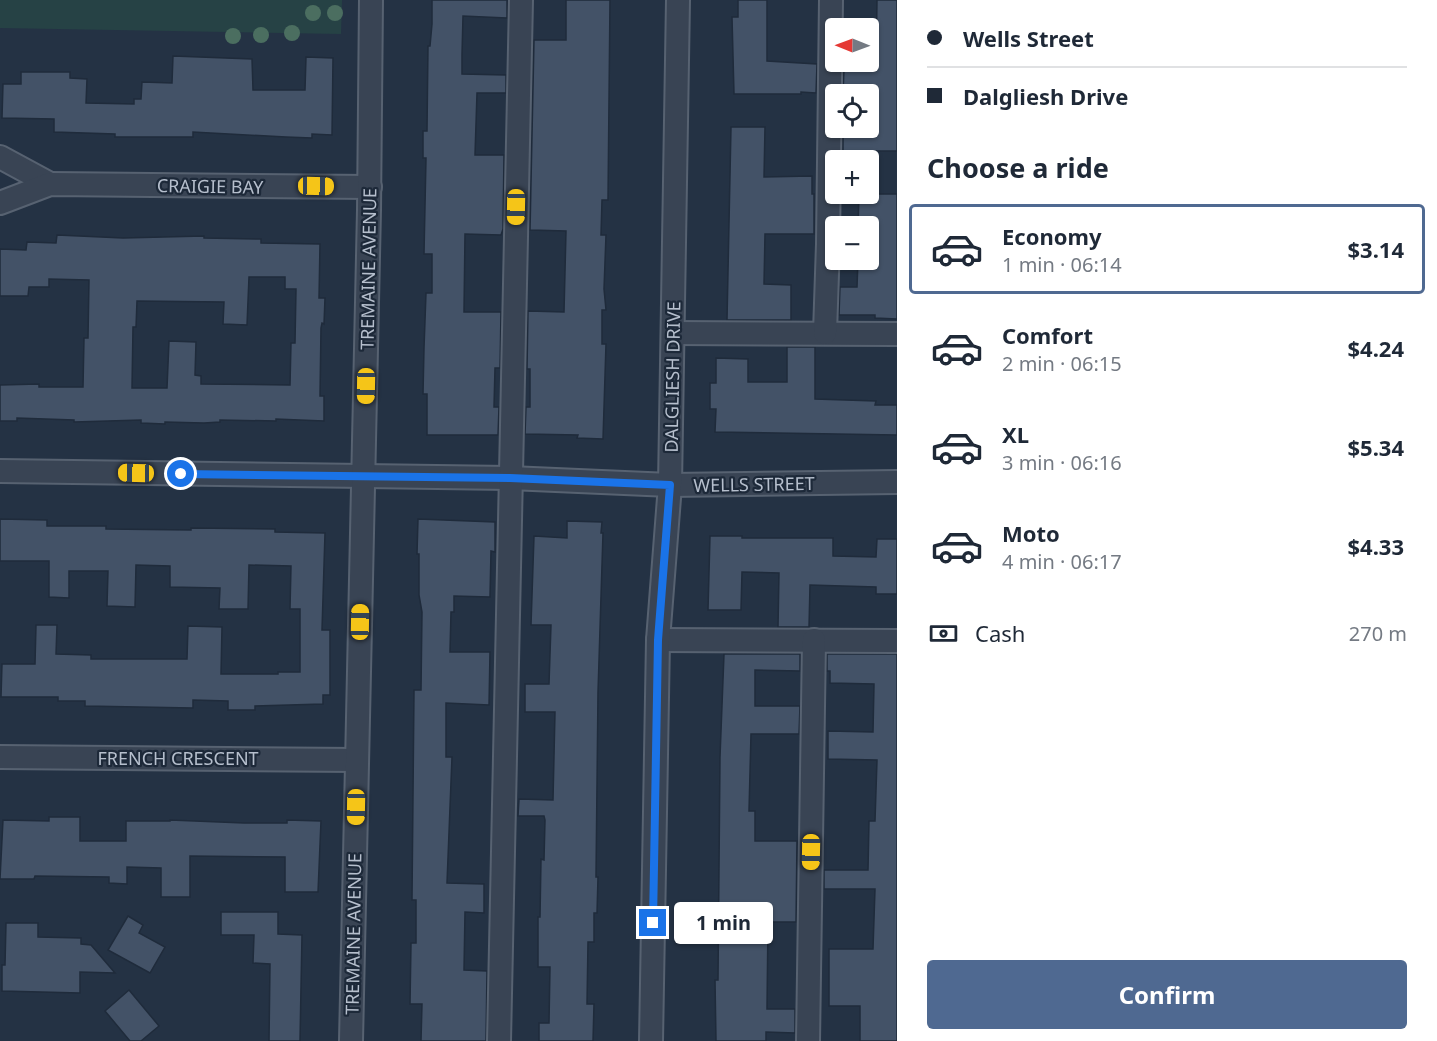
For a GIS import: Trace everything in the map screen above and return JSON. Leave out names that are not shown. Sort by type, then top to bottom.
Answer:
[{"type":"street","name":"TREMAINE AVENUE","points":[[351,1041],[370,187],[371,0]]},
{"type":"street","points":[[499,1041],[520,0]]},
{"type":"street","name":"DALGLIESH DRIVE","points":[[651,1041],[658,640],[670,485],[678,0]]},
{"type":"street","points":[[825,333],[831,0]]},
{"type":"street","name":"CRAIGIE BAY","points":[[0,157],[50,184]]},
{"type":"street","name":"CRAIGIE BAY","points":[[0,203],[50,184],[370,187]]},
{"type":"street","points":[[673,333],[897,334]]},
{"type":"street","name":"WELLS STREET","points":[[0,471],[510,478],[670,485],[897,482]]},
{"type":"street","points":[[658,640],[897,641]]},
{"type":"street","points":[[808,1041],[814,640]]},
{"type":"street","name":"FRENCH CRESCENT","points":[[0,757],[357,760]]},
{"type":"green space","points":[[0,0],[342,0],[341,34],[0,28]]},
{"type":"building","points":[[432,0],[507,0],[507,18],[463,16],[462,55],[462,74],[506,75],[506,93],[477,93],[475,155],[504,155],[503,229],[501,235],[465,234],[464,312],[501,312],[500,368],[495,368],[494,407],[499,407],[498,435],[427,435],[427,394],[423,394],[424,348],[426,293],[432,293],[432,254],[424,254],[426,158],[423,158],[423,131],[427,131],[428,46],[430,46],[432,24]]},
{"type":"building","points":[[566,0],[610,0],[608,200],[602,200],[601,235],[606,235],[604,289],[606,310],[602,310],[602,344],[606,344],[603,439],[577,438],[578,435],[525,434],[526,407],[530,407],[530,369],[527,369],[528,311],[564,312],[566,231],[530,230],[534,40],[566,40]]},
{"type":"building","points":[[738,0],[767,0],[767,61],[817,64],[816,93],[734,94],[732,17],[738,17]]},
{"type":"building","points":[[877,0],[897,0],[897,151],[843,150],[843,138],[879,138],[879,84],[843,84],[844,72],[879,72],[879,18],[877,18]]},
{"type":"building","points":[[173,56],[252,59],[253,90],[305,90],[306,57],[333,58],[332,135],[312,134],[312,138],[193,132],[193,137],[115,137],[115,134],[54,132],[54,119],[2,118],[3,84],[21,84],[21,72],[70,72],[70,78],[87,79],[86,103],[134,104],[134,99],[141,99],[142,82],[172,83]]},
{"type":"building","points":[[731,127],[765,127],[764,177],[812,176],[814,234],[765,234],[764,284],[791,285],[791,320],[727,320]]},
{"type":"building","points":[[879,194],[897,194],[897,319],[875,318],[875,315],[839,315],[840,287],[857,287],[858,270],[879,270],[879,216],[858,216],[859,204],[879,204]]},
{"type":"building","points":[[57,235],[123,238],[204,236],[204,238],[261,239],[261,243],[320,244],[319,298],[325,298],[324,324],[322,323],[321,328],[320,396],[324,396],[324,421],[220,420],[220,422],[204,423],[165,422],[165,424],[141,423],[141,420],[74,422],[74,420],[17,418],[17,421],[0,421],[0,385],[39,384],[39,387],[83,387],[84,338],[88,338],[89,280],[49,279],[49,287],[29,287],[28,296],[0,296],[0,249],[26,250],[27,242],[56,243]],"holes":[[[249,277],[285,277],[285,289],[296,289],[295,343],[291,343],[290,385],[201,384],[201,376],[195,375],[196,342],[169,341],[167,388],[132,388],[133,327],[136,327],[137,301],[224,302],[223,324],[247,325]]]},
{"type":"building","points":[[787,347],[815,347],[815,399],[876,401],[875,405],[897,405],[897,435],[715,432],[716,409],[710,409],[710,383],[716,383],[716,358],[748,359],[748,382],[787,382]]},
{"type":"building","points":[[0,519],[47,520],[47,526],[106,526],[106,529],[275,529],[275,532],[325,533],[322,630],[330,630],[330,695],[323,695],[323,704],[255,706],[255,710],[228,710],[228,701],[193,700],[193,708],[85,706],[85,701],[58,701],[58,697],[1,697],[2,664],[35,664],[36,625],[57,625],[56,654],[91,655],[91,659],[187,659],[188,626],[222,627],[221,674],[300,672],[300,609],[290,609],[291,566],[249,565],[248,609],[219,609],[220,588],[170,587],[170,566],[136,565],[135,607],[107,606],[108,571],[69,571],[69,598],[49,597],[49,561],[0,561]]},
{"type":"building","points":[[418,519],[495,522],[495,552],[491,551],[490,597],[454,596],[454,612],[451,612],[450,652],[490,652],[489,705],[446,703],[446,757],[452,757],[447,883],[484,884],[484,913],[465,912],[464,970],[487,971],[486,1041],[421,1041],[422,1004],[410,1004],[411,943],[416,943],[416,900],[412,900],[414,690],[421,690],[422,612],[419,595],[419,554],[417,554]]},
{"type":"building","points":[[567,521],[602,522],[601,533],[603,533],[598,692],[597,913],[594,913],[594,942],[588,942],[587,1004],[594,1004],[593,1041],[539,1041],[539,1023],[549,1023],[550,967],[538,967],[538,917],[540,917],[541,859],[544,860],[545,820],[544,816],[518,816],[519,799],[553,800],[555,712],[525,712],[525,684],[549,684],[551,625],[531,625],[534,536],[567,538]]},
{"type":"building","points":[[710,536],[833,538],[833,556],[876,557],[877,539],[897,539],[897,594],[876,594],[876,587],[810,585],[809,627],[778,627],[779,573],[742,572],[741,610],[708,610]]},
{"type":"building","points":[[724,654],[800,654],[800,671],[755,670],[755,706],[800,706],[799,734],[751,734],[749,811],[755,811],[755,841],[797,841],[796,922],[768,922],[767,1009],[795,1009],[795,1033],[766,1032],[766,1041],[716,1041],[715,980],[718,980],[720,757]]},
{"type":"building","points":[[827,654],[897,654],[897,1041],[860,1041],[860,1006],[829,1006],[829,949],[873,949],[875,889],[824,889],[824,870],[868,870],[869,821],[875,821],[877,760],[828,759],[828,731],[873,732],[874,684],[830,683]]},
{"type":"building","points":[[49,817],[80,817],[80,841],[126,841],[126,821],[287,823],[287,820],[321,821],[318,892],[285,892],[285,857],[190,856],[190,897],[161,897],[161,868],[127,867],[127,884],[109,883],[109,877],[35,876],[34,879],[0,879],[3,820],[49,821]]},
{"type":"building","points":[[221,912],[278,912],[278,934],[302,935],[300,1041],[269,1041],[270,964],[253,963],[254,935],[221,935]]},
{"type":"building","points":[[128,916],[143,925],[139,933],[165,947],[150,973],[108,950]]},
{"type":"building","points":[[6,923],[38,923],[38,937],[81,938],[81,944],[91,945],[115,973],[80,972],[80,993],[2,991]]},
{"type":"building","points":[[129,990],[159,1026],[141,1041],[130,1041],[105,1011]]},
{"type":"route","points":[[181,474],[510,478],[670,485],[658,640],[653,923]]}]
